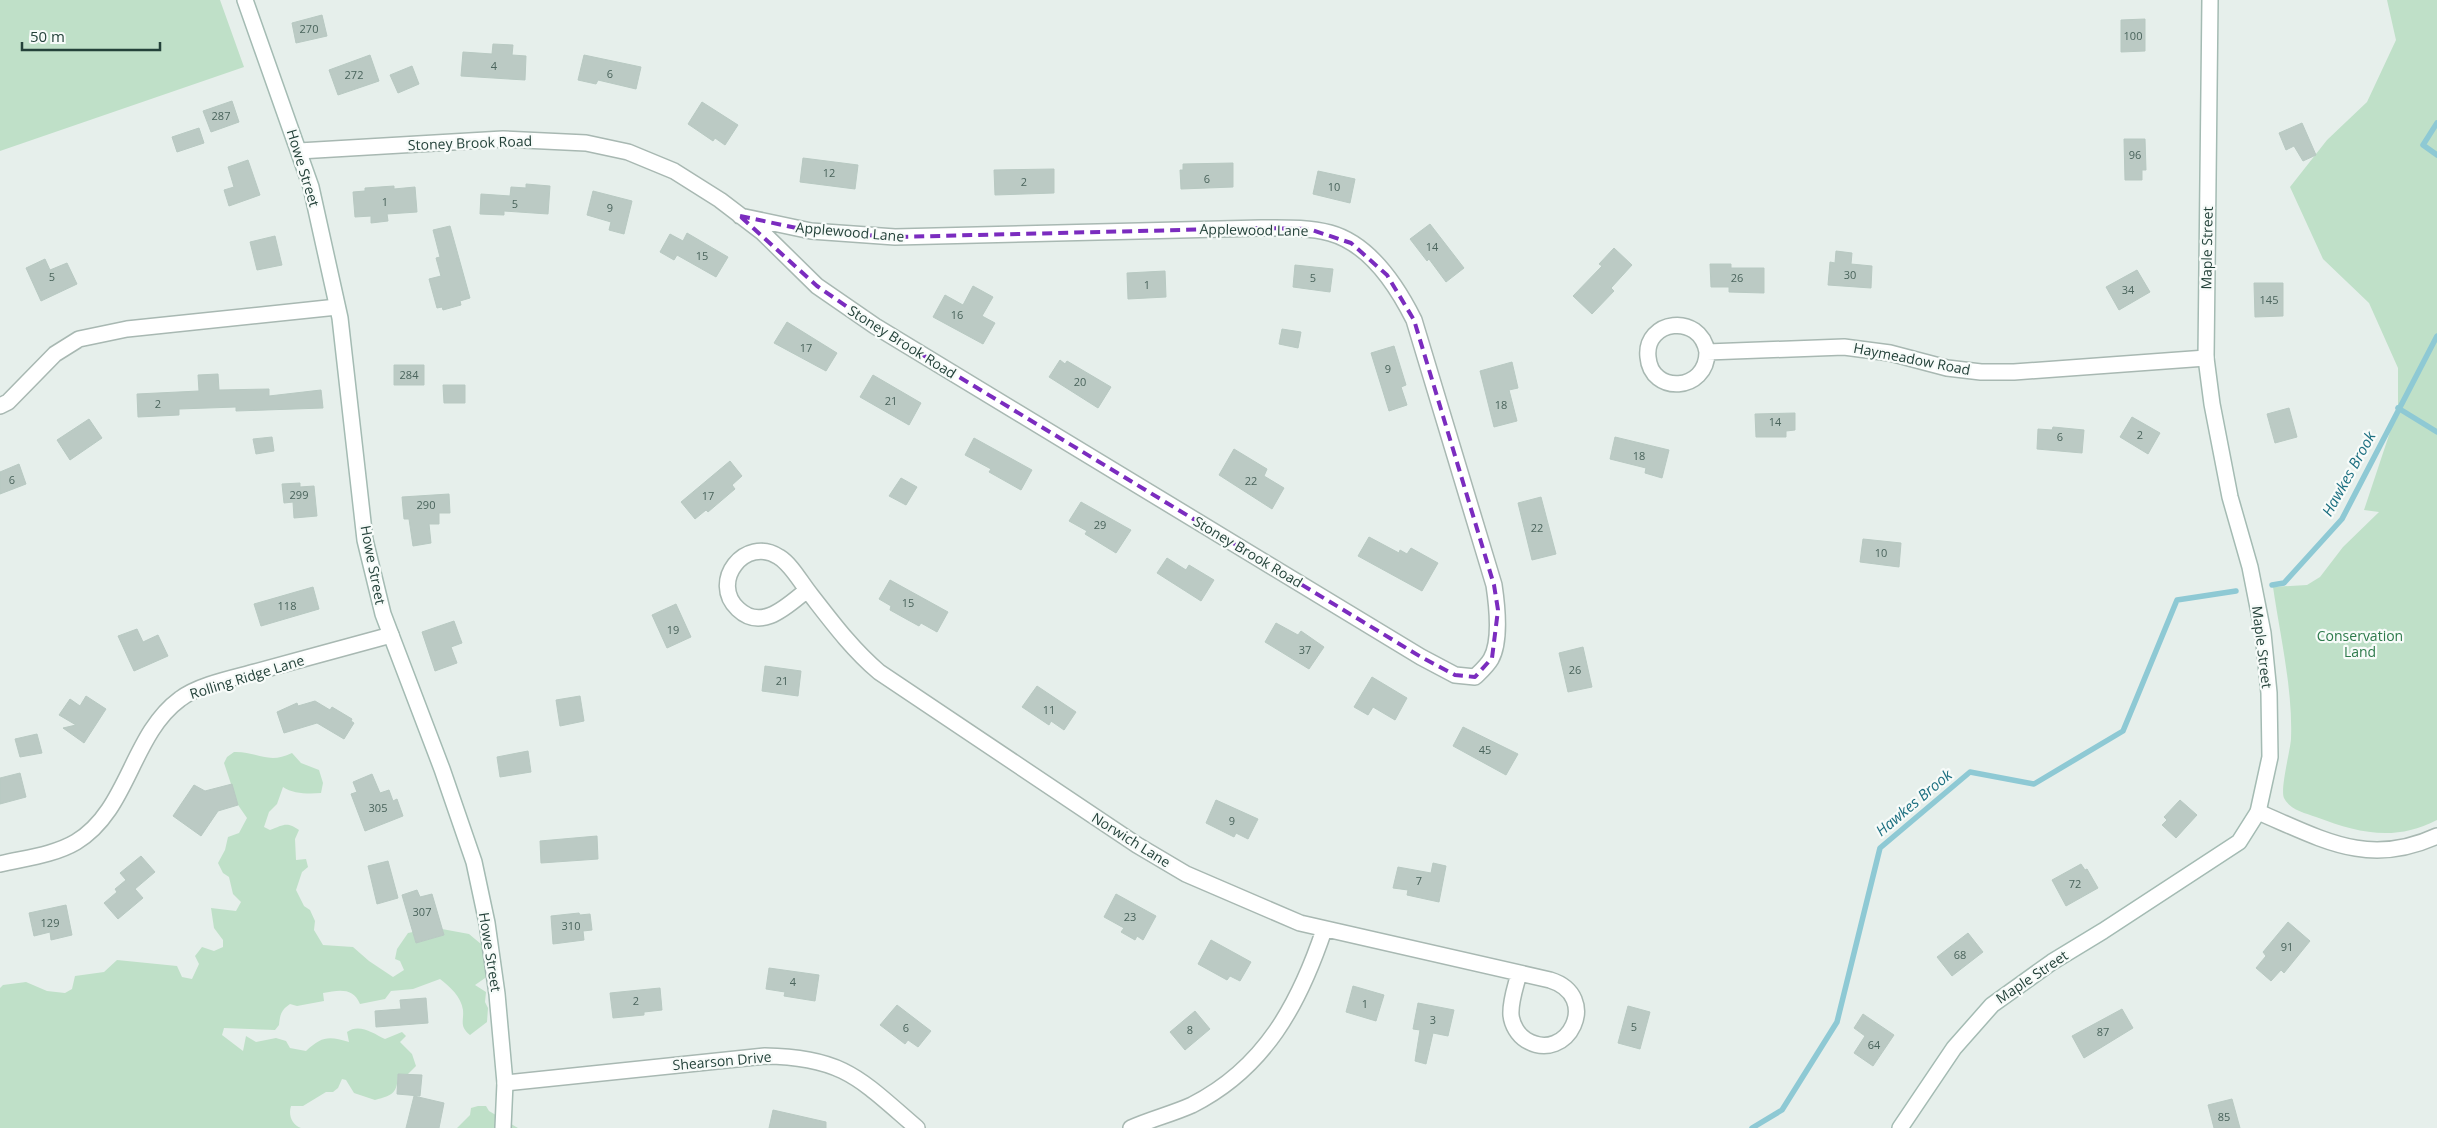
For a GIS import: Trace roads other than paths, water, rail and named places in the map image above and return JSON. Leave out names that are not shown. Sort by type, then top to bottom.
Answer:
[{"type":"street","name":"Howe Street","points":[[245,0],[311,187],[337,307],[361,492],[365,540],[383,614],[442,769],[474,862],[487,922],[497,994],[505,1083],[503,1128]]},
{"type":"street","name":"Maple Street","points":[[1900,1128],[1954,1048],[1992,1005],[2052,962],[2239,842],[2258,812],[2270,757],[2269,693],[2263,634],[2250,566],[2228,488],[2212,404],[2206,358],[2210,0]]},
{"type":"street","name":"Stoney Brook Road","points":[[299,151],[503,139],[586,143],[628,152],[674,171],[698,185],[762,232],[817,286],[875,326],[1421,657],[1455,675],[1475,677]]},
{"type":"street","name":"Applewood Lane","points":[[740,216],[811,231],[895,238],[1261,228],[1309,229],[1332,233],[1351,243],[1370,257],[1387,275],[1403,297],[1414,320],[1494,585],[1498,610],[1497,633],[1492,658],[1475,677]]},
{"type":"street","points":[[0,406],[13,397],[56,354],[79,339],[127,329],[337,307]]},
{"type":"street","name":"Haymeadow Road","points":[[1707,352],[1844,347],[1890,353],[1948,368],[1981,372],[2014,372],[2206,358]]},
{"type":"street","name":"Norwich Lane","points":[[807,590],[776,614],[756,618],[744,614],[734,605],[728,592],[728,579],[733,566],[742,557],[755,552],[768,552],[786,563],[854,650],[878,672],[1128,840],[1186,874],[1277,914],[1324,930],[1519,973],[1556,982],[1572,995],[1576,1008],[1575,1022],[1563,1039],[1550,1044],[1536,1044],[1518,1033],[1511,1013],[1519,973]]},
{"type":"street","name":"Rolling Ridge Lane","points":[[0,864],[54,852],[77,841],[97,824],[112,802],[147,735],[164,712],[182,697],[225,680],[391,635]]},
{"type":"street","points":[[2258,812],[2328,842],[2364,850],[2396,850],[2437,836]]},
{"type":"street","points":[[1131,1128],[1192,1105],[1236,1076],[1259,1054],[1277,1032],[1292,1007],[1314,958],[1324,930]]},
{"type":"street","name":"Shearson Drive","points":[[505,1083],[765,1056],[804,1058],[833,1065],[855,1076],[918,1128]]},
{"type":"waterway","points":[[2437,123],[2423,145],[2437,155]]},
{"type":"waterway","name":"Hawkes Brook","points":[[2272,585],[2284,583],[2342,519],[2437,336]]},
{"type":"waterway","points":[[2398,408],[2437,432]]},
{"type":"waterway","name":"Hawkes Brook","points":[[1752,1128],[1782,1110],[1837,1022],[1880,848],[1970,772],[2034,784],[2123,731],[2177,600],[2236,591]]},
{"type":"park label","name":"Conservation Land","points":[[2360,644]]}]
